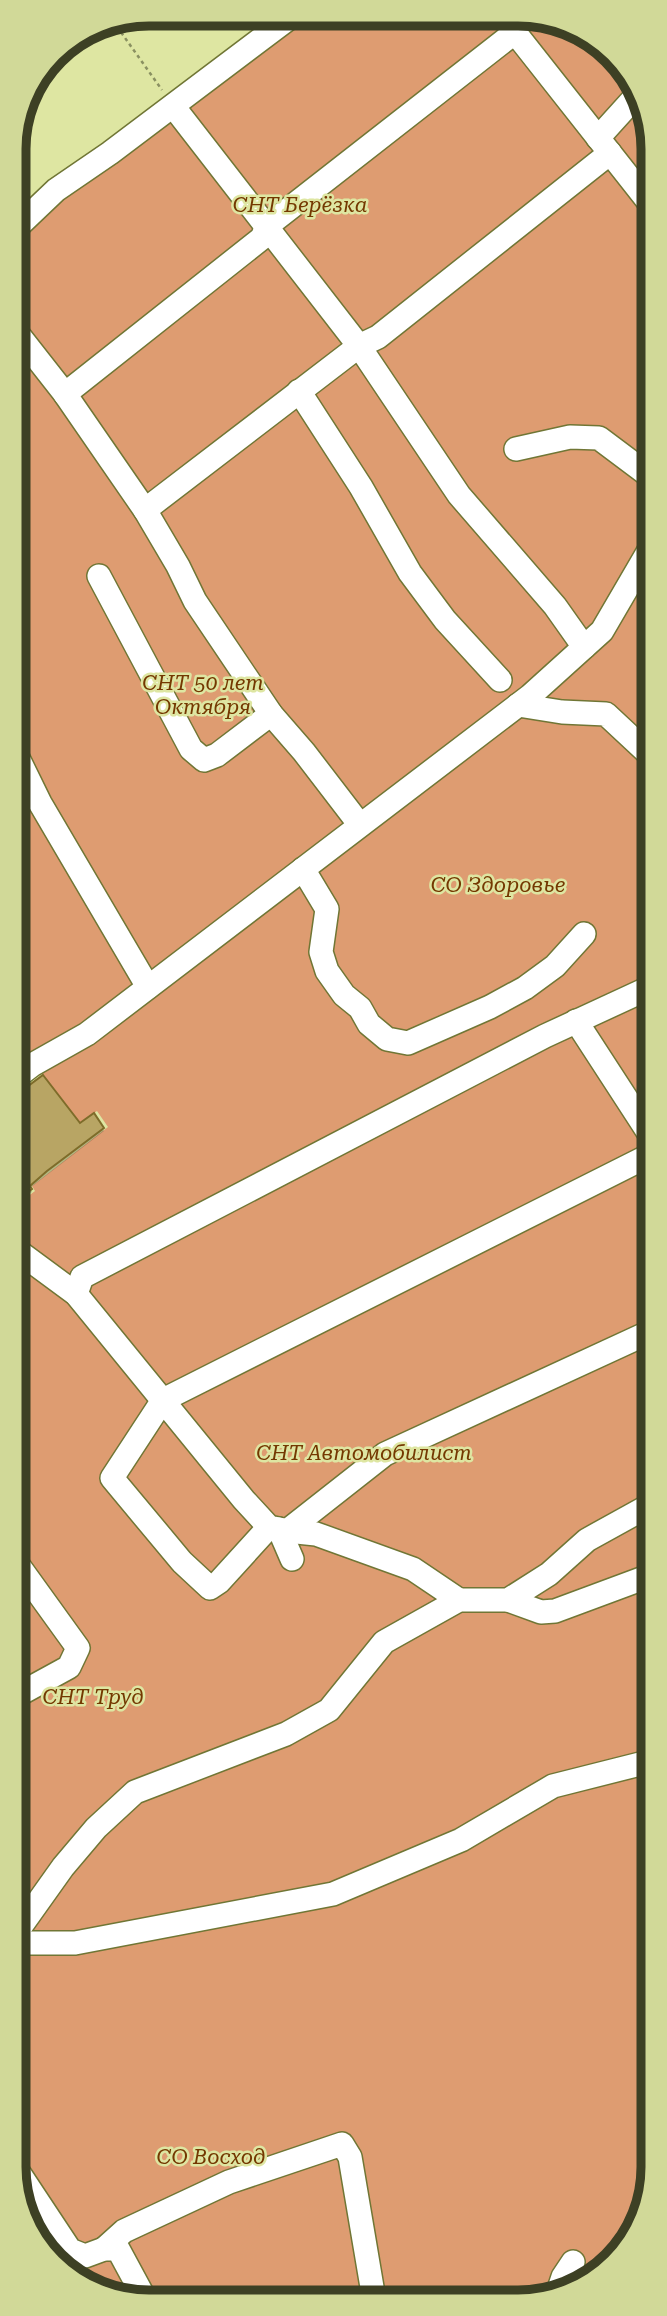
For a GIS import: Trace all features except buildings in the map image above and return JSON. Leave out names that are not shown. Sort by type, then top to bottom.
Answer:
[{"type":"street","points":[[65,394],[262,239],[267,226],[507,26]]},
{"type":"street","points":[[509,26],[641,192]]},
{"type":"street","points":[[27,218],[56,190],[278,27]]},
{"type":"street","points":[[145,510],[359,346],[378,337],[604,146],[631,103]]},
{"type":"street","points":[[173,106],[359,346],[459,495],[555,606],[584,647]]},
{"type":"street","points":[[27,344],[65,394],[145,510],[195,601],[271,714],[360,825]]},
{"type":"street","points":[[299,391],[361,487],[410,573],[445,620],[500,680]]},
{"type":"street","points":[[516,449],[570,437],[599,438],[641,469]]},
{"type":"street","points":[[27,1069],[87,1034],[518,705],[601,631],[641,564]]},
{"type":"street","points":[[99,576],[191,749],[204,760],[217,755],[271,714]]},
{"type":"street","points":[[518,705],[562,712],[606,714],[641,746]]},
{"type":"street","points":[[27,776],[148,987]]},
{"type":"street","points":[[303,869],[327,909],[321,952],[327,971],[344,995],[360,1008],[369,1024],[387,1039],[408,1042],[490,1007],[525,988],[555,966],[584,934]]},
{"type":"street","points":[[76,1294],[82,1277],[576,1021],[641,992]]},
{"type":"street","points":[[576,1021],[641,1120]]},
{"type":"street","points":[[640,1336],[385,1454],[278,1529],[210,1588],[182,1562],[112,1478],[163,1400],[641,1160]]},
{"type":"street","points":[[26,1258],[76,1294],[244,1500],[278,1529],[292,1559]]},
{"type":"street","points":[[508,1600],[549,1574],[587,1540],[640,1510]]},
{"type":"street","points":[[278,1529],[316,1534],[412,1569],[458,1600]]},
{"type":"street","points":[[26,1576],[78,1648],[69,1667],[26,1690]]},
{"type":"street","points":[[26,1919],[96,1828],[135,1792],[286,1734],[329,1710],[384,1642],[458,1600],[508,1600],[541,1612],[555,1611],[640,1579]]},
{"type":"street","points":[[26,1943],[75,1943],[333,1894],[461,1840],[553,1786],[640,1764]]},
{"type":"street","points":[[104,2249],[124,2231],[229,2182],[342,2144],[349,2157],[372,2290]]},
{"type":"street","points":[[28,2188],[70,2250],[85,2256],[104,2249],[118,2249],[140,2289]]},
{"type":"street","points":[[561,2281],[573,2262]]},
{"type":"path","points":[[120,30],[173,106]]},
{"type":"green space","points":[[518,26],[550,30],[579,43],[605,62],[628,95],[640,133],[640,2175],[638,2191],[628,2221],[605,2254],[565,2280],[534,2289],[133,2289],[102,2280],[62,2254],[39,2221],[27,2183],[26,1197],[35,1191],[32,1186],[108,1127],[97,1111],[80,1123],[37,1067],[27,1075],[27,221],[281,27]]},
{"type":"park label","name":"СНТ Берёзка","points":[[300,205]]},
{"type":"park label","name":"СНТ 50 лет Октября","points":[[203,695]]},
{"type":"park label","name":"СО Здоровье","points":[[498,885]]},
{"type":"park label","name":"СНТ Автомобилист","points":[[364,1453]]},
{"type":"park label","name":"СНТ Труд","points":[[93,1697]]},
{"type":"park label","name":"СО Восход","points":[[211,2157]]}]
